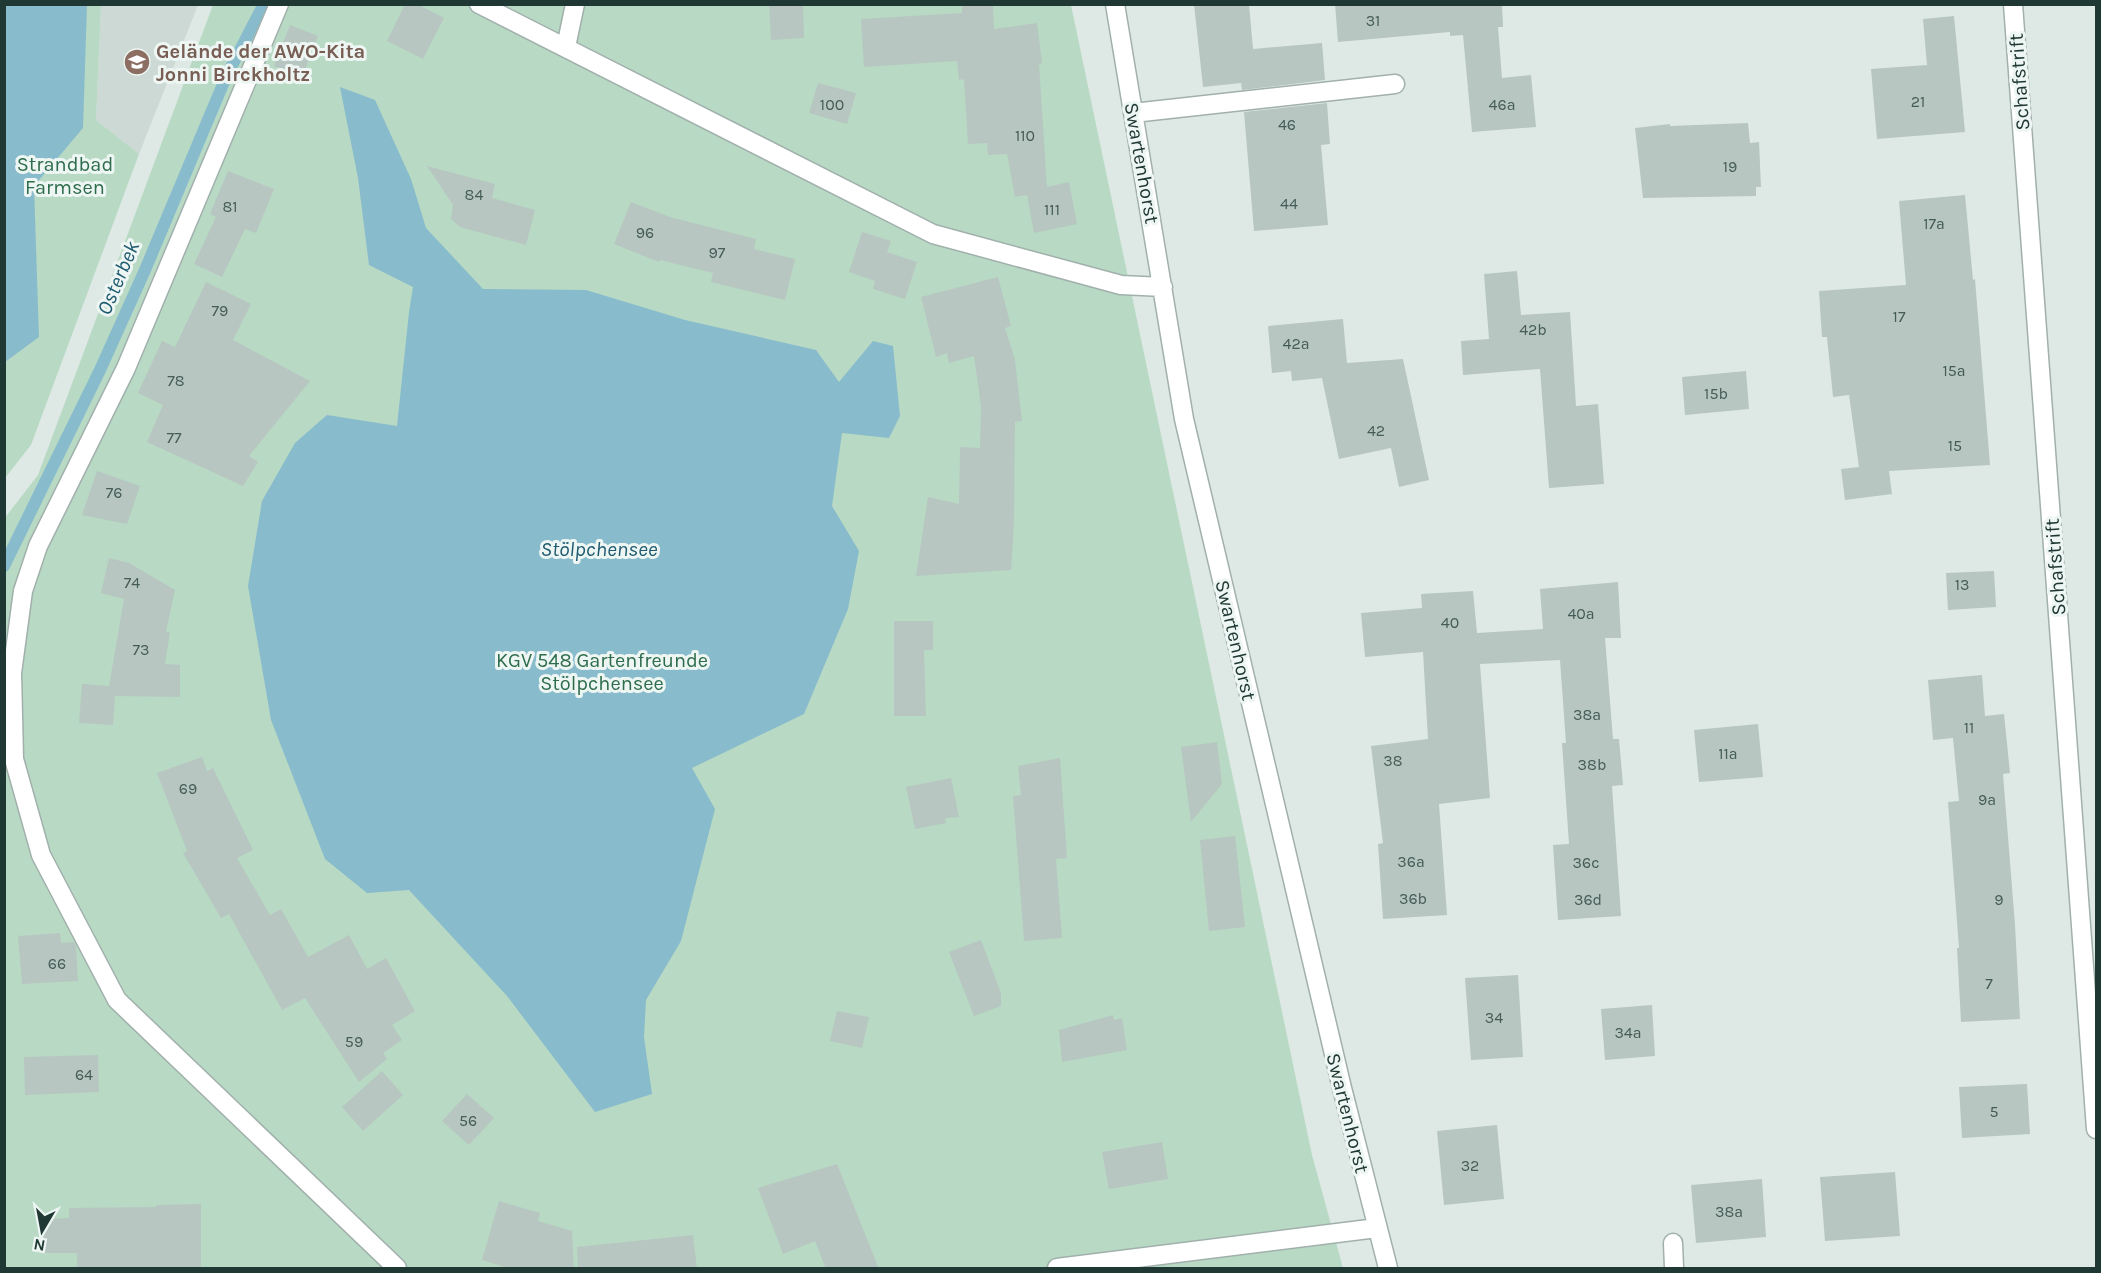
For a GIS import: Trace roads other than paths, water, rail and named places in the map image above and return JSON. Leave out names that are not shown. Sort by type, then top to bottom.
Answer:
[{"type":"street","points":[[279,4],[126,368],[38,546],[23,591],[12,673],[14,759],[41,855],[117,1000],[397,1269]]},
{"type":"street","points":[[479,4],[933,234],[1121,285],[1164,287]]},
{"type":"street","points":[[566,47],[575,4]]},
{"type":"street","name":"Swartenhorst","points":[[1115,4],[1164,287],[1184,419],[1336,1065],[1388,1269]]},
{"type":"street","name":"Schafstrift","points":[[2013,4],[2097,1129]]},
{"type":"street","points":[[1133,113],[1395,84]]},
{"type":"street","points":[[1057,1269],[1377,1228]]},
{"type":"street","points":[[1673,1243],[1674,1269]]},
{"type":"water","points":[[5,4],[87,5],[83,128],[34,186],[39,337],[5,362]]},
{"type":"water","name":"Stölpchensee","points":[[340,87],[375,100],[411,179],[426,228],[483,289],[586,290],[685,320],[816,350],[839,382],[873,341],[893,346],[900,416],[889,438],[842,433],[832,506],[859,551],[848,609],[804,714],[692,768],[715,809],[681,941],[646,1000],[644,1037],[652,1094],[595,1112],[507,996],[409,890],[367,893],[325,859],[271,720],[248,586],[262,501],[295,443],[327,415],[397,426],[413,287],[369,265],[358,178]]},
{"type":"waterway","name":"Osterbek","points":[[4,566],[100,370],[145,270],[226,77],[264,4]]},
{"type":"place","name":"Gelände der AWO-Kita Jonni Birckholtz","points":[[137,62]]},
{"type":"park label","name":"Strandbad Farmsen","points":[[65,176]]},
{"type":"park label","name":"KGV 548 Gartenfreunde Stölpchensee","points":[[602,672]]}]
